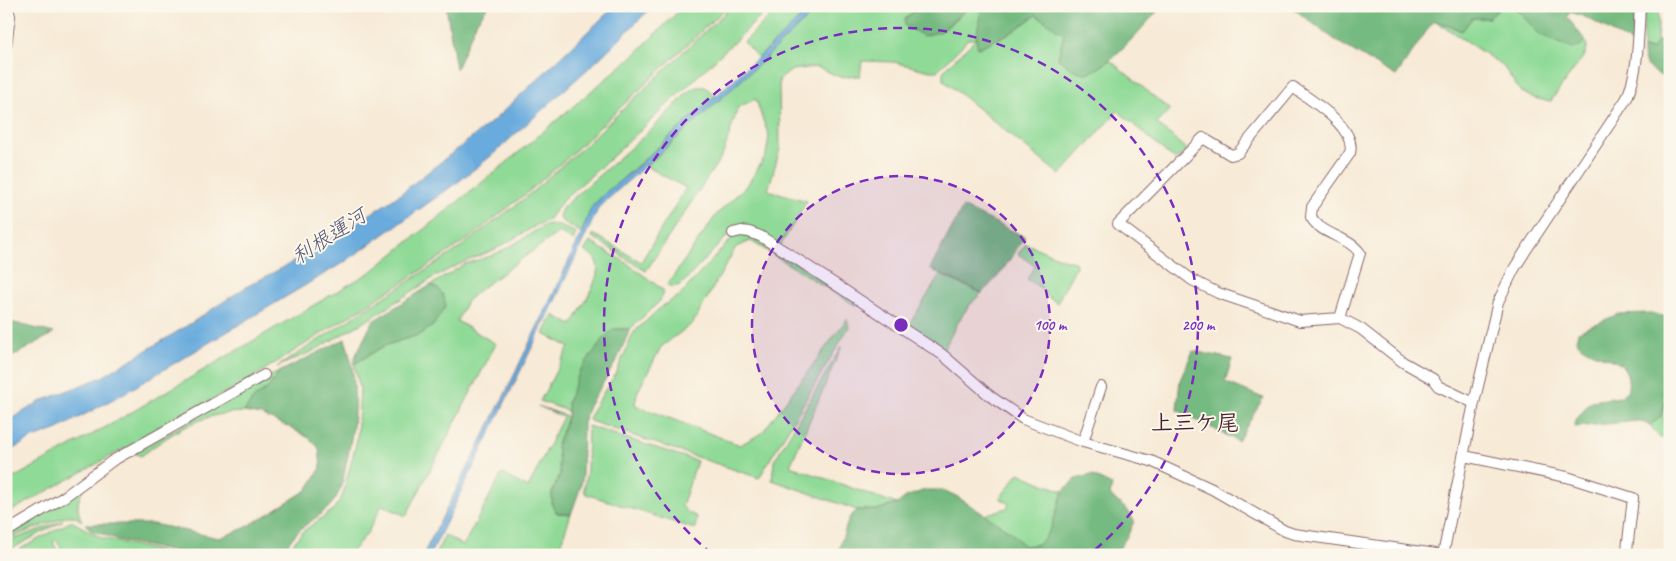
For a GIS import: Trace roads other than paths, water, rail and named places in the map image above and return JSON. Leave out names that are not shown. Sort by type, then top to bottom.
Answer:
[{"type":"street","points":[[6,46],[10,16],[7,6]]},
{"type":"street","points":[[733,233],[741,231],[760,236],[789,254],[943,356],[990,396],[1023,419],[1083,442],[1151,461],[1212,489],[1285,531],[1294,534],[1443,555],[1474,403],[1498,302],[1504,287],[1526,250],[1627,98],[1634,82],[1640,6]]},
{"type":"street","points":[[1340,318],[1360,253],[1355,246],[1316,224],[1310,217],[1312,207],[1350,153],[1350,138],[1340,124],[1293,87],[1238,153],[1231,155],[1203,138],[1118,224],[1184,274],[1218,293],[1300,321],[1340,318],[1361,329],[1403,362],[1433,380],[1438,386],[1474,403]]},
{"type":"street","points":[[6,532],[64,497],[112,461],[264,375]]},
{"type":"street","points":[[1083,442],[1100,387]]},
{"type":"street","points":[[1464,456],[1567,477],[1633,498],[1628,555]]},
{"type":"water","points":[[615,6],[653,6],[601,57],[491,156],[458,182],[346,261],[128,391],[58,429],[31,439],[6,453],[6,422],[41,401],[102,377],[185,327],[246,287],[312,252],[395,198],[493,121]]},
{"type":"water","points":[[813,6],[820,6],[756,67],[599,207],[545,322],[435,545],[429,555],[423,555],[540,321],[542,322],[541,320],[579,239],[591,208],[606,192],[629,174]]},
{"type":"district","name":"上三ケ尾","points":[[1195,422]]},
{"type":"water label","name":"利根運河","points":[[329,236]]}]
